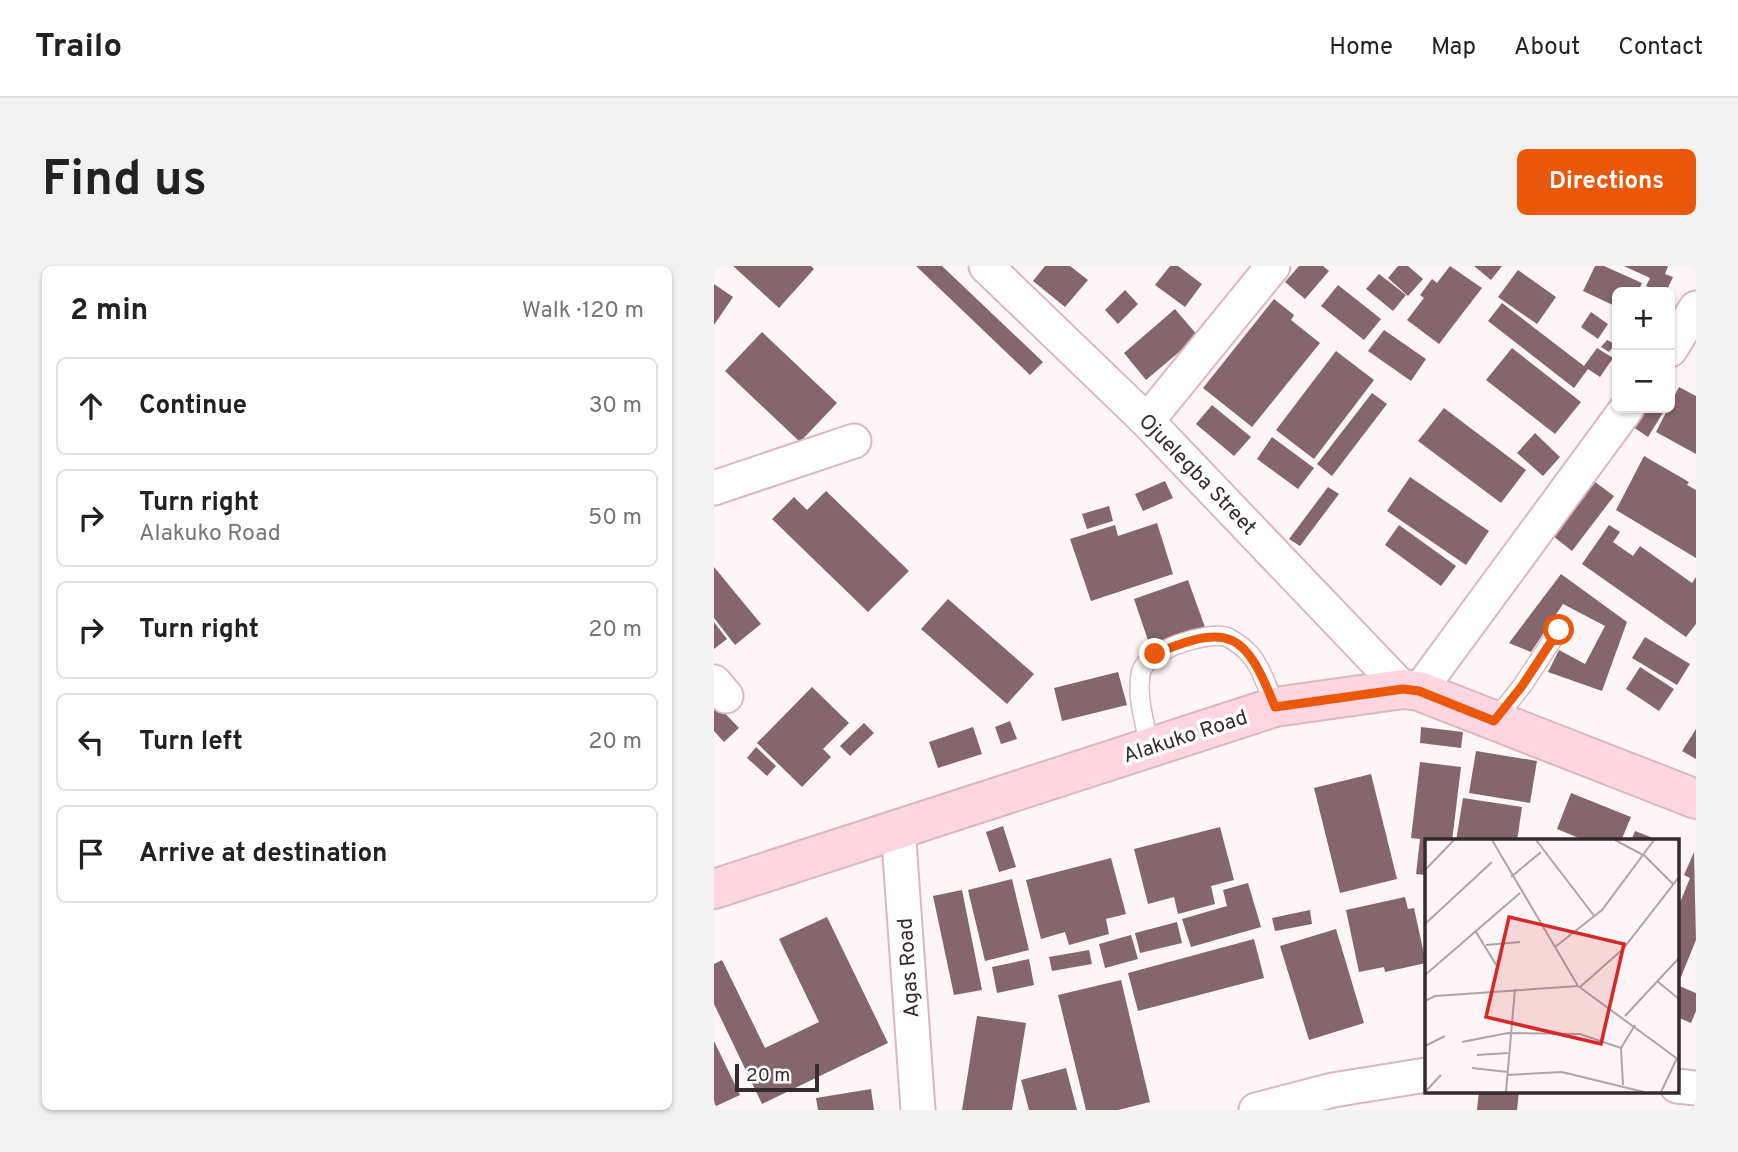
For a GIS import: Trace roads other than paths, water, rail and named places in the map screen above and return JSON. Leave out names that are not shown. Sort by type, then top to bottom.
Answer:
[{"type":"main road","name":"Alakuko Road","points":[[714,889],[898,827],[1275,707],[1411,690],[1696,799]]},
{"type":"street","name":"Ojuelegba Street","points":[[986,266],[1147,421],[1411,690]]},
{"type":"street","points":[[1147,421],[1273,266]]},
{"type":"street","points":[[1675,342],[1696,308]]},
{"type":"street","points":[[1411,690],[1623,413]]},
{"type":"street","points":[[714,488],[854,441]]},
{"type":"street","name":"Agas Road","points":[[898,827],[918,1110]]},
{"type":"street","points":[[1256,1110],[1333,1090],[1425,1075]]},
{"type":"street","points":[[1678,1086],[1696,1088]]},
{"type":"lane","points":[[1494,721],[1522,686],[1559,630]]},
{"type":"lane","points":[[1150,747],[1140,691],[1142,669],[1155,654],[1177,644],[1226,637],[1242,647],[1258,664],[1275,707]]}]
